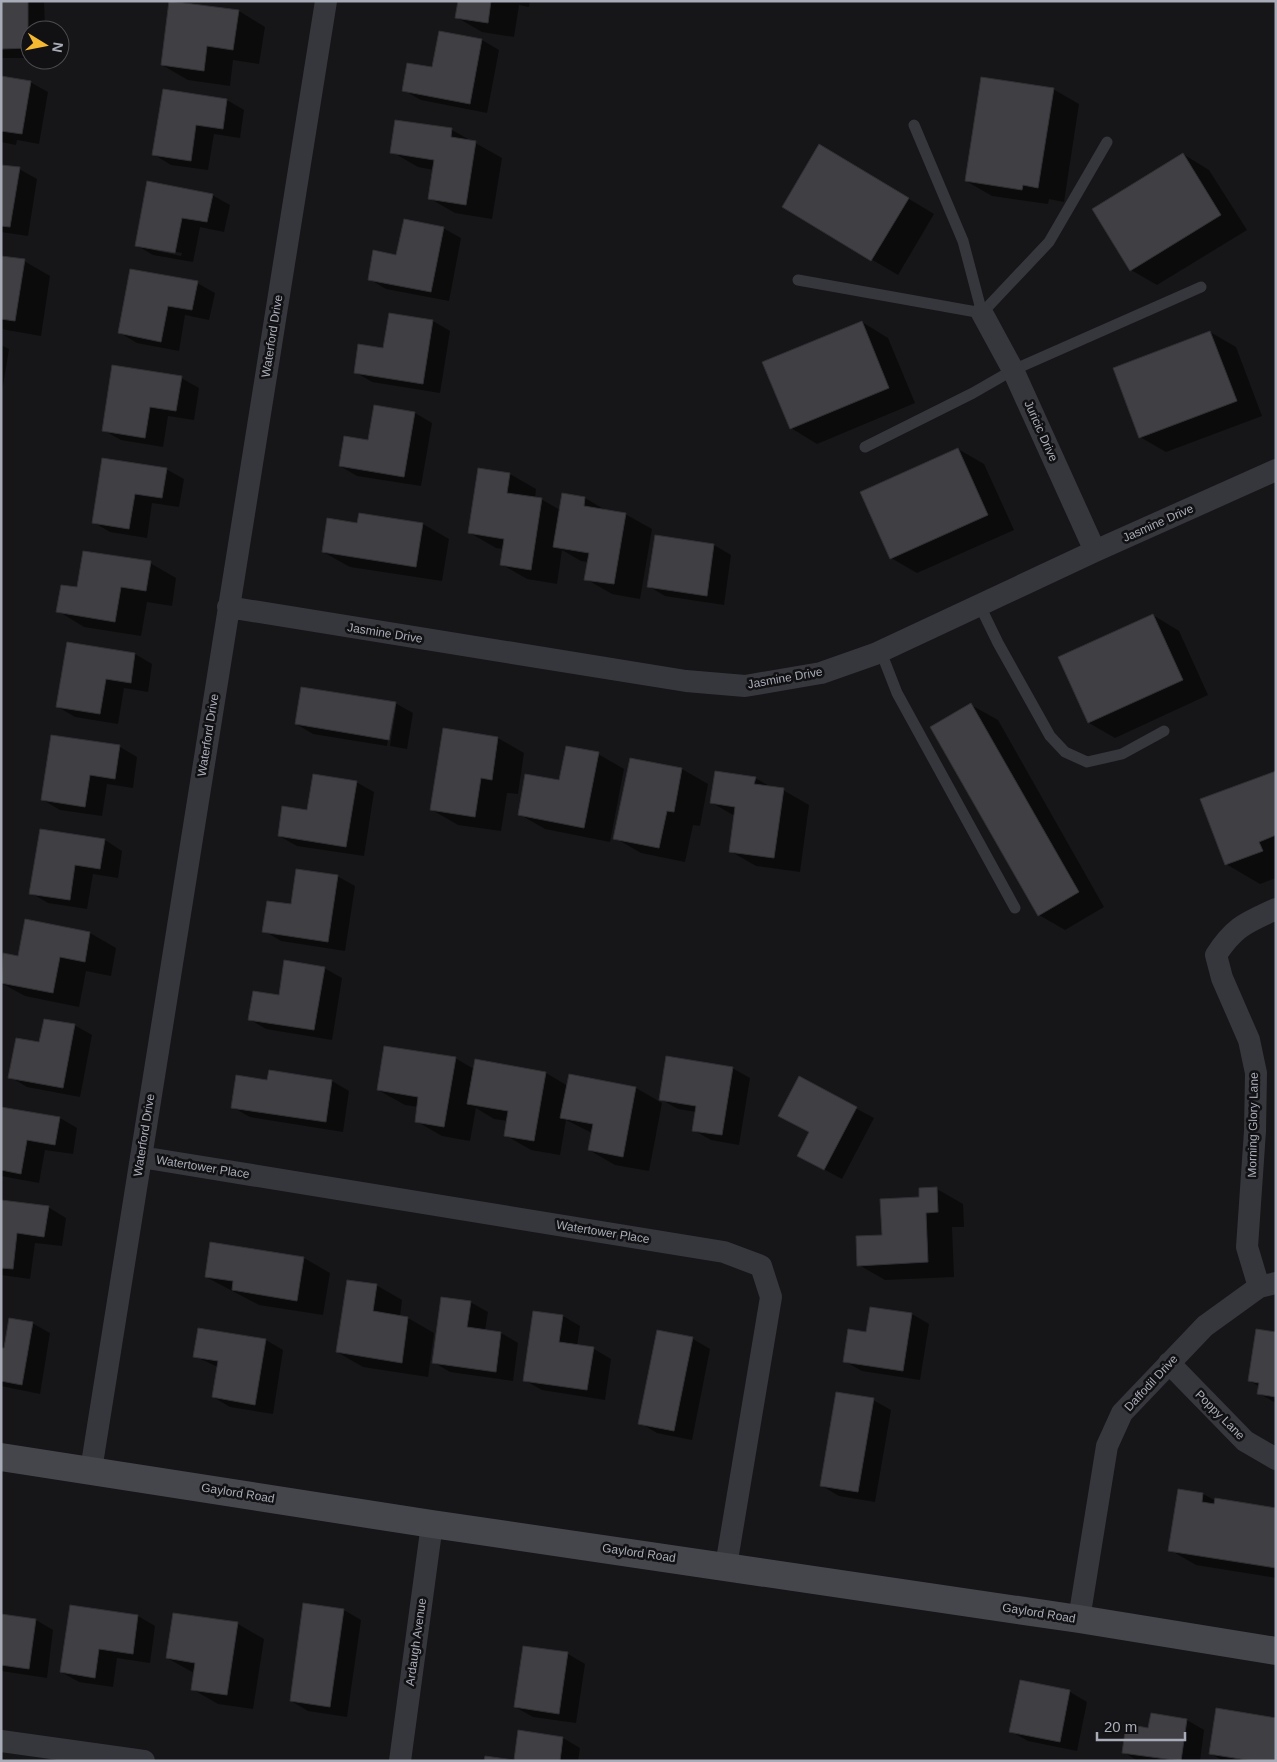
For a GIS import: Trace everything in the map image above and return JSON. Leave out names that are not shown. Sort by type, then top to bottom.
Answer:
[{"type":"street","name":"Waterford Drive","points":[[90,1470],[326,1]]},
{"type":"street","name":"Juricic Drive","points":[[982,313],[1013,370],[1095,551]]},
{"type":"street","name":"Jasmine Drive","points":[[228,607],[686,682],[745,686],[821,673],[880,652],[1095,551],[1276,470]]},
{"type":"street","name":"Morning Glory Lane","points":[[1268,1285],[1247,1247],[1255,1130],[1256,1073],[1248,1040],[1222,978],[1216,954],[1230,935],[1248,922],[1276,909]]},
{"type":"street","name":"Watertower Place","points":[[141,1157],[724,1252],[761,1266],[771,1297],[726,1566]]},
{"type":"street","name":"Daffodil Drive","points":[[1079,1619],[1107,1446],[1122,1413],[1205,1326],[1268,1285]]},
{"type":"street","name":"Poppy Lane","points":[[1169,1363],[1245,1440],[1276,1459]]},
{"type":"street","name":"Gaylord Road","points":[[1,1457],[432,1524],[1079,1619],[1276,1651]]},
{"type":"street","name":"Ardaugh Avenue","points":[[400,1761],[432,1524]]},
{"type":"street","points":[[1,1740],[28,1752],[144,1761]]},
{"type":"lane","points":[[914,125],[963,241],[982,313]]},
{"type":"lane","points":[[982,313],[1049,242],[1106,142]]},
{"type":"lane","points":[[798,280],[982,313]]},
{"type":"lane","points":[[865,447],[973,393],[1013,370],[1201,286]]},
{"type":"lane","points":[[980,606],[998,643],[1050,736],[1065,752],[1087,762],[1122,754],[1164,731]]},
{"type":"lane","points":[[880,652],[897,693],[1015,908]]},
{"type":"building","points":[[1,1],[28,1],[28,20],[20,20],[20,48],[1,49]]},
{"type":"building","points":[[169,1],[239,10],[233,50],[207,46],[204,71],[161,65]]},
{"type":"building","points":[[458,1],[491,1],[488,23],[455,18]]},
{"type":"building","points":[[439,31],[482,39],[470,104],[402,91],[407,63],[432,67]]},
{"type":"building","points":[[1,76],[31,81],[22,134],[1,131]]},
{"type":"building","points":[[981,77],[1054,88],[1038,188],[1023,185],[1022,190],[965,181]]},
{"type":"building","points":[[163,89],[227,99],[223,129],[196,125],[191,161],[152,155]]},
{"type":"building","points":[[395,120],[452,128],[451,137],[476,141],[466,205],[428,199],[434,160],[390,153]]},
{"type":"building","points":[[819,144],[909,198],[871,261],[782,207]]},
{"type":"building","points":[[1183,153],[1221,215],[1130,271],[1092,209]]},
{"type":"building","points":[[1,165],[20,167],[10,227],[1,226]]},
{"type":"building","points":[[147,181],[213,194],[207,222],[182,218],[175,253],[135,246]]},
{"type":"building","points":[[404,219],[444,227],[431,292],[368,280],[373,250],[396,255]]},
{"type":"building","points":[[1,256],[25,259],[15,321],[1,319]]},
{"type":"building","points":[[130,269],[198,281],[192,310],[168,306],[161,342],[118,333]]},
{"type":"building","points":[[389,313],[433,320],[423,384],[354,373],[358,344],[383,348]]},
{"type":"building","points":[[862,321],[889,388],[790,429],[762,362]]},
{"type":"building","points":[[1210,331],[1237,401],[1139,438],[1113,368]]},
{"type":"building","points":[[112,365],[182,376],[176,411],[150,407],[145,438],[102,431]]},
{"type":"building","points":[[374,405],[415,412],[404,477],[339,466],[344,436],[368,440]]},
{"type":"building","points":[[958,448],[988,515],[890,559],[860,492]]},
{"type":"building","points":[[102,458],[167,468],[162,498],[135,494],[129,529],[92,523]]},
{"type":"building","points":[[478,468],[510,473],[507,493],[542,498],[531,570],[500,565],[504,539],[468,533]]},
{"type":"building","points":[[562,493],[585,497],[584,506],[626,513],[614,584],[584,580],[589,553],[553,547]]},
{"type":"building","points":[[359,513],[423,523],[416,567],[322,552],[327,518],[357,523]]},
{"type":"building","points":[[655,535],[714,544],[707,596],[647,587]]},
{"type":"building","points":[[83,551],[151,561],[146,591],[121,587],[115,622],[56,612],[61,585],[77,587]]},
{"type":"building","points":[[1153,614],[1183,680],[1088,723],[1058,657]]},
{"type":"building","points":[[67,642],[135,653],[131,683],[106,679],[100,714],[56,707]]},
{"type":"building","points":[[301,687],[396,702],[389,740],[295,724]]},
{"type":"building","points":[[971,703],[1079,892],[1038,916],[930,727]]},
{"type":"building","points":[[443,728],[498,737],[492,780],[481,778],[475,817],[430,810]]},
{"type":"building","points":[[51,735],[120,745],[115,779],[90,775],[85,807],[41,800]]},
{"type":"building","points":[[566,746],[599,752],[584,828],[518,815],[525,774],[559,780]]},
{"type":"building","points":[[630,758],[682,768],[674,812],[667,811],[659,848],[613,839]]},
{"type":"building","points":[[715,771],[756,777],[754,784],[784,788],[774,858],[729,852],[735,807],[710,803]]},
{"type":"building","points":[[1276,771],[1276,835],[1259,842],[1263,851],[1225,865],[1200,799]]},
{"type":"building","points":[[313,774],[357,781],[346,847],[278,836],[282,806],[307,810]]},
{"type":"building","points":[[40,829],[105,839],[100,869],[75,865],[70,900],[29,894]]},
{"type":"building","points":[[296,869],[338,875],[328,942],[262,932],[267,901],[291,904]]},
{"type":"building","points":[[25,919],[90,932],[85,962],[60,957],[53,993],[1,983],[3,953],[18,956]]},
{"type":"building","points":[[284,960],[325,967],[314,1030],[248,1020],[253,991],[279,995]]},
{"type":"building","points":[[44,1019],[75,1024],[63,1088],[8,1078],[16,1038],[39,1042]]},
{"type":"building","points":[[384,1046],[456,1057],[444,1127],[415,1122],[418,1097],[377,1090]]},
{"type":"building","points":[[666,1056],[733,1067],[722,1135],[692,1131],[696,1106],[659,1100]]},
{"type":"building","points":[[475,1059],[546,1072],[534,1141],[504,1136],[508,1111],[467,1104]]},
{"type":"building","points":[[269,1070],[332,1080],[326,1122],[231,1108],[236,1075],[267,1080]]},
{"type":"building","points":[[569,1074],[636,1087],[623,1157],[588,1150],[593,1124],[560,1118]]},
{"type":"building","points":[[799,1076],[857,1107],[824,1170],[797,1156],[809,1132],[778,1116]]},
{"type":"building","points":[[1,1107],[60,1117],[55,1145],[27,1140],[21,1174],[1,1170]]},
{"type":"building","points":[[937,1187],[938,1212],[926,1213],[928,1262],[857,1266],[856,1236],[882,1235],[880,1199],[919,1197],[919,1188]]},
{"type":"building","points":[[1,1200],[49,1206],[44,1237],[17,1233],[13,1269],[1,1268]]},
{"type":"building","points":[[210,1242],[304,1257],[297,1301],[232,1290],[233,1281],[205,1277]]},
{"type":"building","points":[[347,1280],[377,1284],[373,1311],[408,1317],[402,1363],[336,1352]]},
{"type":"building","points":[[441,1297],[471,1301],[467,1327],[501,1332],[496,1372],[432,1363]]},
{"type":"building","points":[[870,1307],[912,1313],[903,1371],[843,1362],[848,1329],[866,1332]]},
{"type":"building","points":[[533,1311],[563,1315],[559,1342],[594,1347],[587,1390],[523,1381]]},
{"type":"building","points":[[9,1318],[33,1322],[22,1385],[1,1381],[1,1348],[4,1348]]},
{"type":"building","points":[[198,1328],[266,1339],[255,1405],[212,1397],[218,1361],[193,1357]]},
{"type":"building","points":[[1256,1329],[1276,1332],[1276,1397],[1257,1394],[1259,1383],[1248,1381]]},
{"type":"building","points":[[657,1330],[693,1337],[674,1431],[638,1424]]},
{"type":"building","points":[[836,1392],[874,1398],[858,1492],[820,1486]]},
{"type":"building","points":[[1178,1489],[1203,1493],[1202,1502],[1214,1504],[1215,1498],[1276,1508],[1276,1568],[1168,1551]]},
{"type":"building","points":[[303,1603],[344,1609],[330,1707],[290,1701]]},
{"type":"building","points":[[70,1605],[138,1615],[133,1654],[99,1649],[95,1678],[60,1672]]},
{"type":"building","points":[[173,1613],[238,1622],[227,1695],[191,1690],[195,1663],[166,1658]]},
{"type":"building","points":[[1,1614],[36,1619],[29,1669],[1,1665]]},
{"type":"building","points":[[523,1646],[568,1652],[559,1714],[514,1707]]},
{"type":"building","points":[[1020,1680],[1070,1690],[1060,1742],[1009,1732]]},
{"type":"building","points":[[1216,1708],[1276,1718],[1276,1761],[1253,1761],[1209,1754]]},
{"type":"building","points":[[1151,1713],[1187,1719],[1181,1761],[1122,1753],[1126,1724],[1148,1728]]},
{"type":"building","points":[[518,1730],[563,1737],[560,1761],[484,1761],[485,1756],[514,1760]]}]
